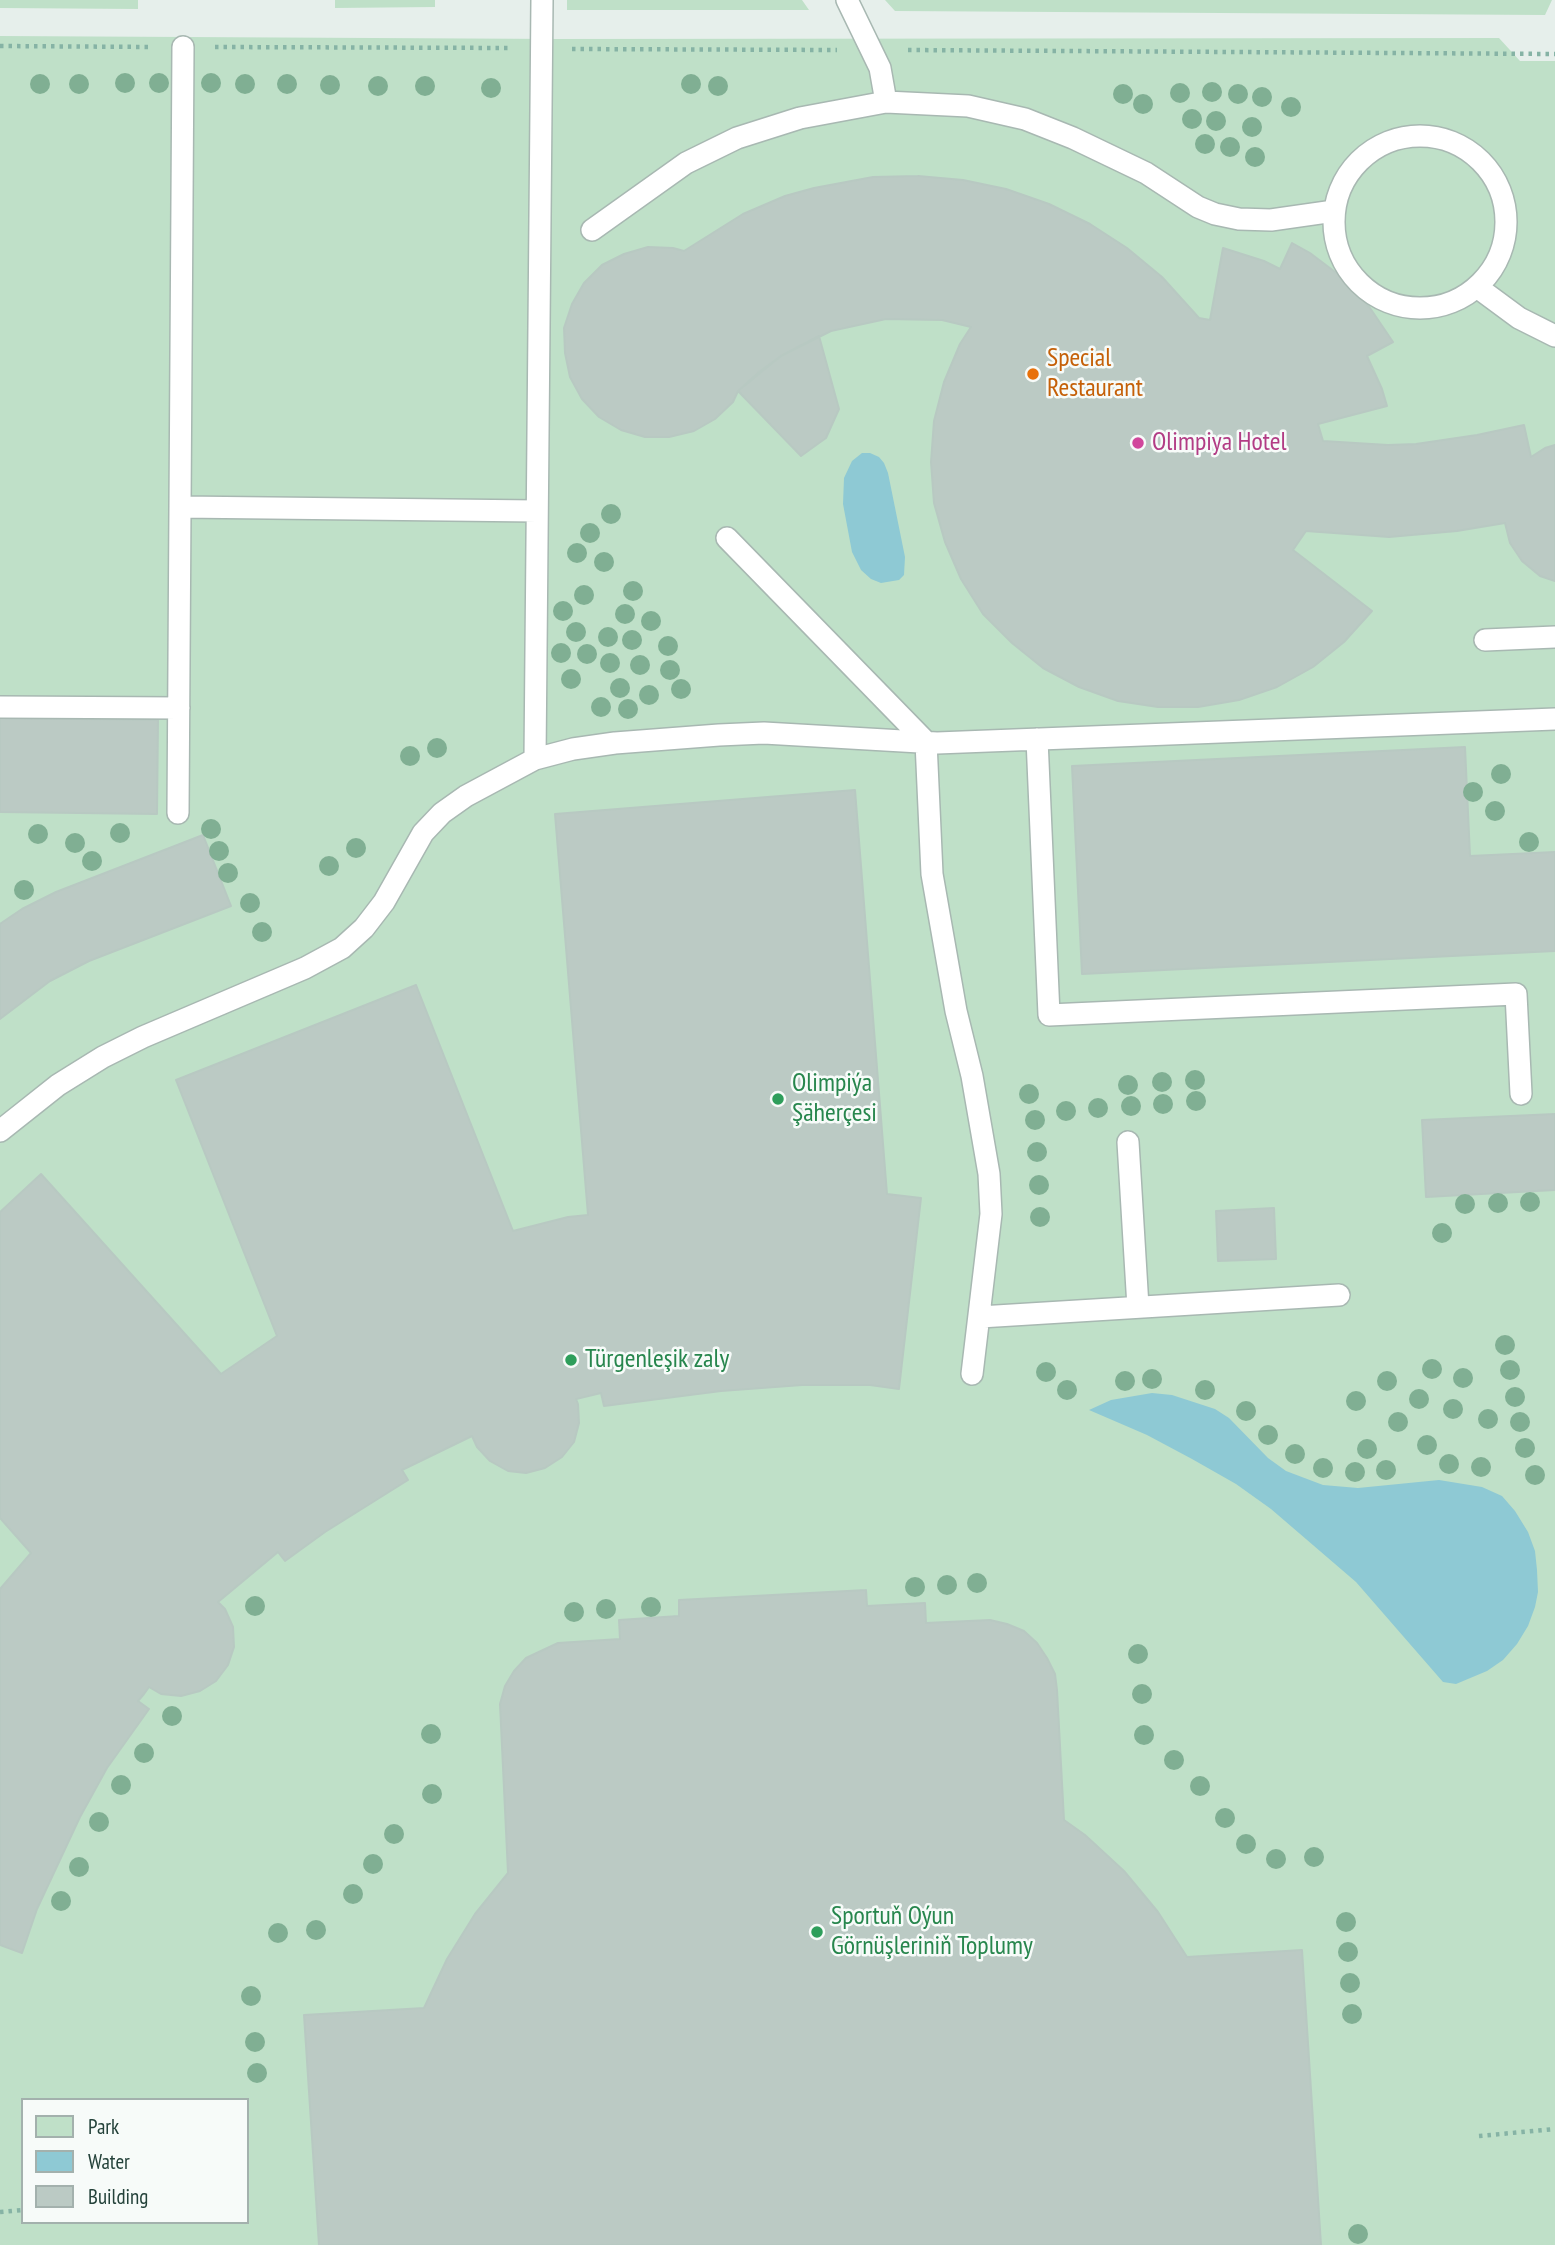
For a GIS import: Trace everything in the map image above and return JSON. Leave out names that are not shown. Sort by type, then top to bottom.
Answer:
[{"type":"lane","points":[[535,760],[542,0]]},
{"type":"lane","points":[[847,0],[880,68],[886,102]]},
{"type":"lane","points":[[178,813],[183,47]]},
{"type":"lane","points":[[592,230],[686,163],[737,138],[800,118],[886,102],[923,102],[968,107],[1024,119],[1124,162],[1198,207],[1215,214],[1239,219],[1271,220],[1334,211]]},
{"type":"lane","points":[[1420,135],[1461,145],[1478,157],[1501,192],[1506,212],[1506,233],[1490,272],[1477,287],[1460,299],[1419,309],[1399,306],[1362,286],[1349,271],[1339,252],[1334,232],[1334,211],[1339,190],[1349,172],[1363,156],[1400,137],[1420,135]]},
{"type":"lane","points":[[1477,287],[1520,318],[1555,336]]},
{"type":"lane","points":[[180,507],[537,511]]},
{"type":"lane","points":[[727,538],[926,742],[932,874],[989,1174],[991,1214],[972,1374]]},
{"type":"lane","points":[[1485,640],[1555,637]]},
{"type":"lane","points":[[0,707],[179,708]]},
{"type":"lane","points":[[0,1131],[58,1086],[103,1057],[143,1037],[305,968],[342,948],[384,902],[423,833],[442,813],[476,790],[535,760],[573,749],[615,743],[764,733],[926,742],[1555,719]]},
{"type":"lane","points":[[1037,739],[1048,1015],[1516,994],[1521,1094]]},
{"type":"lane","points":[[1128,1142],[1138,1307]]},
{"type":"lane","points":[[980,1317],[1339,1294]]},
{"type":"path","points":[[0,46],[1555,54]]},
{"type":"path","points":[[1479,2136],[1555,2129]]},
{"type":"path","points":[[0,2212],[21,2210]]},
{"type":"green space","points":[[0,0],[138,0],[138,9],[0,8]]},
{"type":"green space","points":[[335,0],[435,0],[435,7],[335,8]]},
{"type":"green space","points":[[567,0],[802,0],[809,10],[567,10]]},
{"type":"green space","points":[[885,0],[1552,0],[1545,15],[895,11]]},
{"type":"green space","name":"Olimpiýa Şäherçesi","points":[[0,36],[559,39],[1499,38],[1520,61],[1555,61],[1555,2245],[0,2245]]},
{"type":"water","points":[[862,453],[879,457],[888,473],[905,557],[904,575],[899,580],[881,583],[871,579],[861,570],[852,552],[843,504],[844,478],[852,461]]},
{"type":"water","points":[[1152,1393],[1172,1395],[1215,1409],[1229,1418],[1268,1458],[1286,1471],[1323,1485],[1358,1488],[1439,1480],[1482,1487],[1502,1496],[1528,1532],[1535,1551],[1537,1570],[1538,1592],[1535,1607],[1517,1644],[1503,1660],[1487,1671],[1456,1684],[1443,1682],[1356,1582],[1271,1509],[1236,1484],[1192,1459],[1147,1435],[1089,1410],[1111,1400]]},
{"type":"building","name":"Olimpiya Hotel","points":[[918,176],[963,180],[1006,189],[1049,204],[1090,224],[1127,248],[1162,277],[1199,318],[1210,320],[1223,248],[1280,269],[1292,243],[1310,253],[1343,278],[1370,308],[1393,342],[1367,356],[1387,406],[1318,424],[1323,441],[1416,444],[1524,425],[1531,457],[1555,445],[1555,581],[1540,576],[1522,561],[1510,543],[1505,523],[1457,531],[1389,537],[1306,531],[1293,550],[1372,611],[1344,642],[1313,667],[1277,687],[1239,700],[1198,707],[1158,707],[1118,701],[1079,687],[1043,668],[1012,643],[983,614],[961,579],[945,542],[934,503],[931,462],[934,421],[944,382],[960,344],[971,327],[942,320],[886,319],[831,331],[781,356],[759,372],[738,391],[733,402],[715,419],[694,431],[669,437],[645,437],[621,430],[599,417],[582,399],[570,377],[564,328],[572,304],[584,283],[602,265],[624,254],[648,247],[684,251],[743,214],[785,196],[873,177]]},
{"type":"building","points":[[819,336],[839,409],[826,438],[801,456],[738,391],[781,356]]},
{"type":"building","points":[[0,718],[158,720],[157,814],[0,812]]},
{"type":"building","points":[[1465,747],[1470,856],[1555,852],[1555,951],[1082,974],[1072,766]]},
{"type":"building","name":"Türgenleşik zaly","points":[[855,790],[887,1194],[921,1198],[899,1389],[870,1385],[802,1385],[721,1391],[604,1406],[601,1393],[576,1399],[579,1423],[574,1442],[562,1457],[545,1468],[526,1473],[508,1471],[490,1461],[477,1447],[472,1436],[402,1470],[408,1480],[325,1532],[285,1561],[278,1552],[218,1602],[225,1609],[233,1627],[234,1647],[228,1665],[216,1681],[200,1691],[181,1696],[161,1694],[149,1687],[138,1701],[149,1709],[107,1768],[80,1817],[37,1909],[22,1953],[0,1945],[0,1589],[31,1553],[0,1518],[0,1212],[41,1174],[221,1374],[277,1336],[176,1080],[416,985],[513,1231],[568,1217],[588,1215],[555,814]]},
{"type":"building","points":[[203,835],[231,906],[89,961],[50,981],[0,1019],[0,924],[22,909],[56,892]]},
{"type":"building","points":[[1555,1114],[1555,1190],[1426,1197],[1422,1120]]},
{"type":"building","points":[[1274,1208],[1276,1259],[1218,1261],[1216,1211]]},
{"type":"building","name":"Sportuň Oýun Görnüşleriniň Toplumy","points":[[866,1590],[867,1606],[925,1603],[926,1623],[990,1620],[1024,1631],[1037,1643],[1055,1674],[1064,1820],[1085,1835],[1124,1871],[1158,1912],[1187,1957],[1302,1950],[1321,2245],[319,2245],[304,2015],[424,2008],[447,1959],[475,1914],[508,1873],[500,1704],[505,1686],[514,1671],[526,1658],[558,1643],[620,1639],[619,1620],[679,1616],[679,1600]]},
{"type":"place","name":"Special Restaurant","points":[[1033,374]]},
{"type":"place","name":"Olimpiya Hotel","points":[[1138,443]]},
{"type":"place","name":"Olimpiýa Şäherçesi","points":[[778,1099]]},
{"type":"place","name":"Türgenleşik zaly","points":[[571,1360]]},
{"type":"place","name":"Sportuň Oýun Görnüşleriniň Toplumy","points":[[817,1932]]}]
